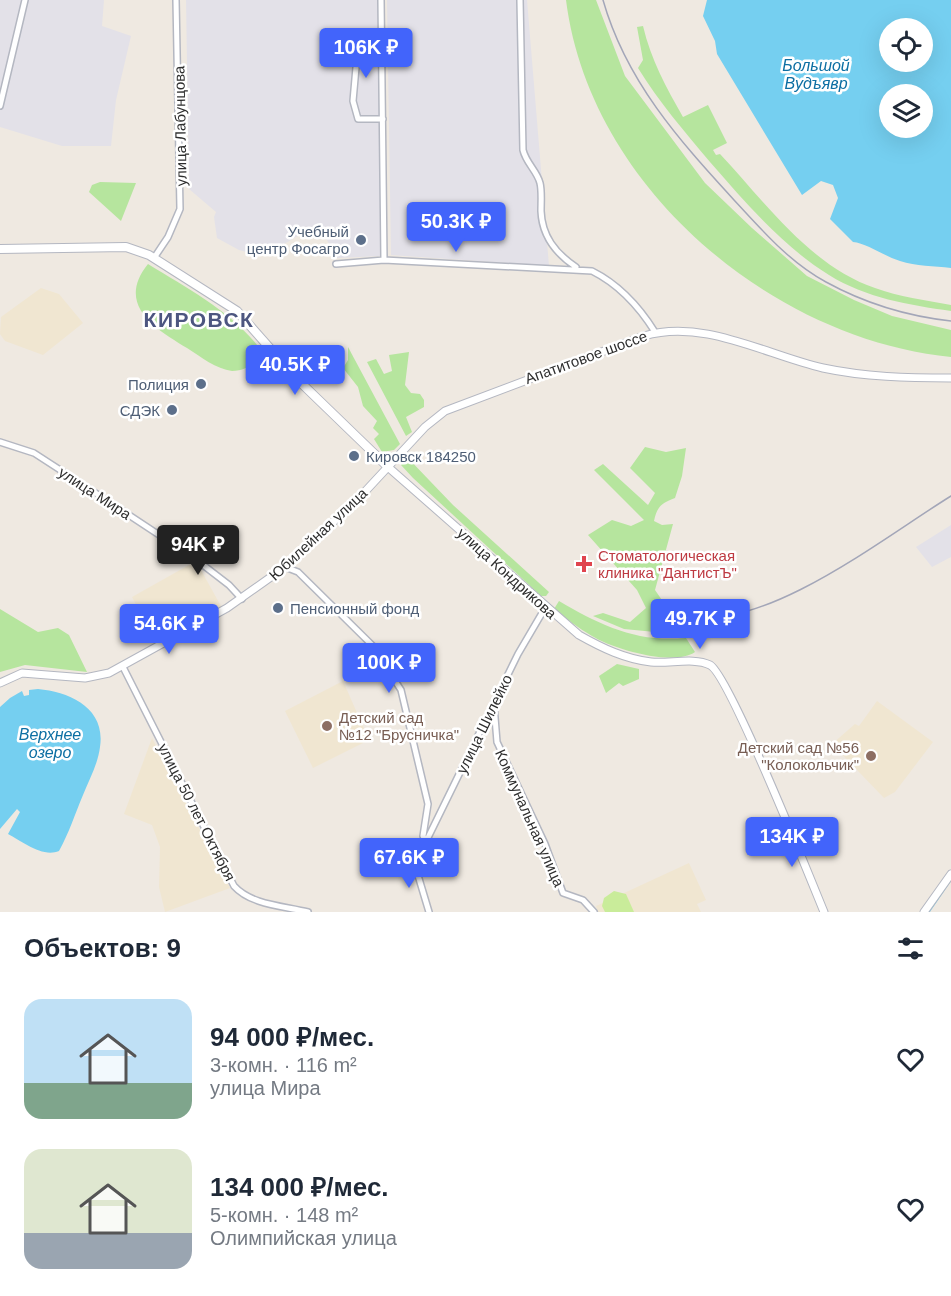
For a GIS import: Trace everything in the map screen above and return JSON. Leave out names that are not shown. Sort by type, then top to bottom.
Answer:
[{"type":"main road","points":[[0,249],[113,246],[135,249],[152,256],[237,311],[298,380],[388,467]]},
{"type":"street","points":[[0,106],[25,0]]},
{"type":"street","name":"улица Лабунцова","points":[[152,256],[161,247],[180,209],[176,0]]},
{"type":"street","points":[[381,0],[384,260]]},
{"type":"street","points":[[520,0],[525,160],[540,181],[542,222],[546,236],[555,251],[577,268]]},
{"type":"street","points":[[359,34],[353,101],[357,119],[383,119]]},
{"type":"street","points":[[336,264],[384,260],[551,270],[577,268],[592,271],[606,278],[638,308],[655,333]]},
{"type":"street","name":"Апатитовое шоссе","points":[[388,467],[414,438],[445,411],[487,393],[655,333],[672,330],[720,337],[821,368],[846,373],[895,378],[951,378]]},
{"type":"street","name":"улица Мира","points":[[0,442],[34,453],[194,558],[229,585],[242,599]]},
{"type":"street","name":"Юбилейная улица","points":[[0,683],[22,673],[85,678],[123,667],[242,599],[285,567],[388,467]]},
{"type":"street","name":"улица Кондрикова","points":[[388,467],[545,608],[579,635],[637,660],[703,663],[714,668],[723,683],[824,912]]},
{"type":"street","points":[[285,567],[298,572],[372,645],[401,690],[428,804],[423,836],[426,842],[417,868],[429,912]]},
{"type":"street","name":"улица Шилейко","points":[[426,842],[545,608]]},
{"type":"street","name":"улица 50 лет Октября","points":[[123,667],[234,886],[243,895],[256,900],[308,912]]},
{"type":"street","name":"Коммунальная улица","points":[[494,705],[496,742],[545,844],[563,893],[583,900],[594,912]]},
{"type":"street","points":[[924,912],[951,874]]},
{"type":"shaded area","points":[[0,0],[104,0],[102,26],[131,36],[116,100],[111,146],[62,146],[0,127]]},
{"type":"shaded area","points":[[186,0],[378,0],[381,256],[337,258],[318,224],[279,247],[258,255],[239,250],[217,238],[214,217],[216,212],[189,189]]},
{"type":"shaded area","points":[[387,0],[527,0],[549,266],[391,255]]},
{"type":"shaded area","points":[[41,288],[59,294],[83,323],[43,355],[5,341],[0,334],[1,317]]},
{"type":"shaded area","points":[[951,525],[951,557],[932,567],[916,547]]},
{"type":"shaded area","points":[[196,561],[222,608],[156,642],[132,597]]},
{"type":"shaded area","name":"Детский сад №12 \"Брусничка\"","points":[[343,681],[369,740],[313,768],[285,711]]},
{"type":"shaded area","points":[[877,701],[933,742],[895,792],[884,798],[832,744],[855,724],[859,726]]},
{"type":"shaded area","points":[[152,738],[230,888],[165,912],[159,887],[160,847],[152,825],[124,814]]},
{"type":"shaded area","points":[[689,863],[706,900],[697,904],[701,912],[598,912],[596,906]]},
{"type":"green space","points":[[566,0],[596,0],[625,76],[705,183],[752,228],[807,276],[892,316],[951,330],[951,357],[883,344],[818,320],[756,285],[699,241],[650,190],[610,131],[582,68]]},
{"type":"green space","points":[[643,26],[655,62],[683,117],[708,105],[727,143],[713,150],[716,155],[720,154],[809,249],[852,278],[893,294],[951,305],[951,311],[873,295],[843,283],[812,264],[780,237],[710,162],[646,81],[638,68],[643,60],[637,27]]},
{"type":"green space","points":[[100,182],[136,183],[121,221],[89,192],[92,185]]},
{"type":"green space","points":[[148,264],[226,314],[240,326],[264,354],[246,368],[237,371],[226,370],[163,333],[152,324],[138,304],[136,292],[139,279]]},
{"type":"green space","points":[[348,347],[400,444],[394,450],[382,452],[374,439],[379,434],[373,428],[377,421],[363,406],[358,387],[343,368],[348,360]]},
{"type":"green space","points":[[409,352],[405,385],[411,393],[420,394],[424,400],[424,407],[406,417],[412,432],[406,436],[367,362],[376,359],[384,374],[392,371],[389,355]]},
{"type":"green space","points":[[645,447],[666,452],[686,448],[682,476],[675,498],[661,506],[654,521],[662,525],[673,524],[655,590],[686,635],[624,629],[593,616],[603,613],[630,622],[646,608],[637,590],[588,535],[612,520],[631,526],[644,520],[594,470],[603,464],[648,505],[655,493],[630,468]]},
{"type":"green space","points":[[406,456],[453,505],[549,592],[546,596],[541,596],[413,478],[401,465]]},
{"type":"green space","points":[[559,601],[604,625],[635,635],[668,639],[686,638],[695,652],[673,658],[659,657],[614,646],[587,633],[554,609]]},
{"type":"green space","points":[[0,609],[38,632],[58,628],[69,635],[87,672],[25,665],[0,672]]},
{"type":"green space","points":[[617,664],[639,669],[639,679],[623,686],[619,683],[606,693],[599,676]]},
{"type":"green space","points":[[614,891],[626,894],[634,912],[605,912],[602,906],[604,898]]},
{"type":"water","name":"Большой Вудъявр","points":[[707,0],[951,0],[951,268],[906,263],[853,242],[830,219],[838,198],[833,185],[821,181],[802,195],[717,54],[715,41],[703,16]]},
{"type":"water","name":"Верхнее озеро","points":[[38,689],[62,694],[83,704],[97,722],[100,733],[99,753],[93,772],[63,844],[59,851],[53,853],[39,851],[8,834],[20,812],[17,809],[0,829],[0,707],[22,691],[24,696],[29,695],[29,690]]},
{"type":"waterway","points":[[929,912],[951,880]]},
{"type":"railway","points":[[603,0],[625,57],[656,108],[694,155],[777,245],[813,274],[856,297],[902,312],[951,321]]},
{"type":"railway","points":[[693,618],[725,616],[758,608],[792,594],[861,555],[951,496]]},
{"type":"place","name":"Учебный центр Фосагро","points":[[361,240]]},
{"type":"place","name":"Полиция","points":[[201,384]]},
{"type":"place","name":"СДЭК","points":[[172,410]]},
{"type":"place","name":"Кировск 184250","points":[[354,456]]},
{"type":"place","name":"Стоматологическая клиника \"ДантистЪ\"","points":[[584,564]]},
{"type":"place","name":"Пенсионный фонд","points":[[278,608]]},
{"type":"place","name":"Детский сад №12 \"Брусничка\"","points":[[327,726]]},
{"type":"place","name":"Детский сад №56 \"Колокольчик\"","points":[[871,756]]},
{"type":"district","name":"КИРОВСК","points":[[199,319]]}]
